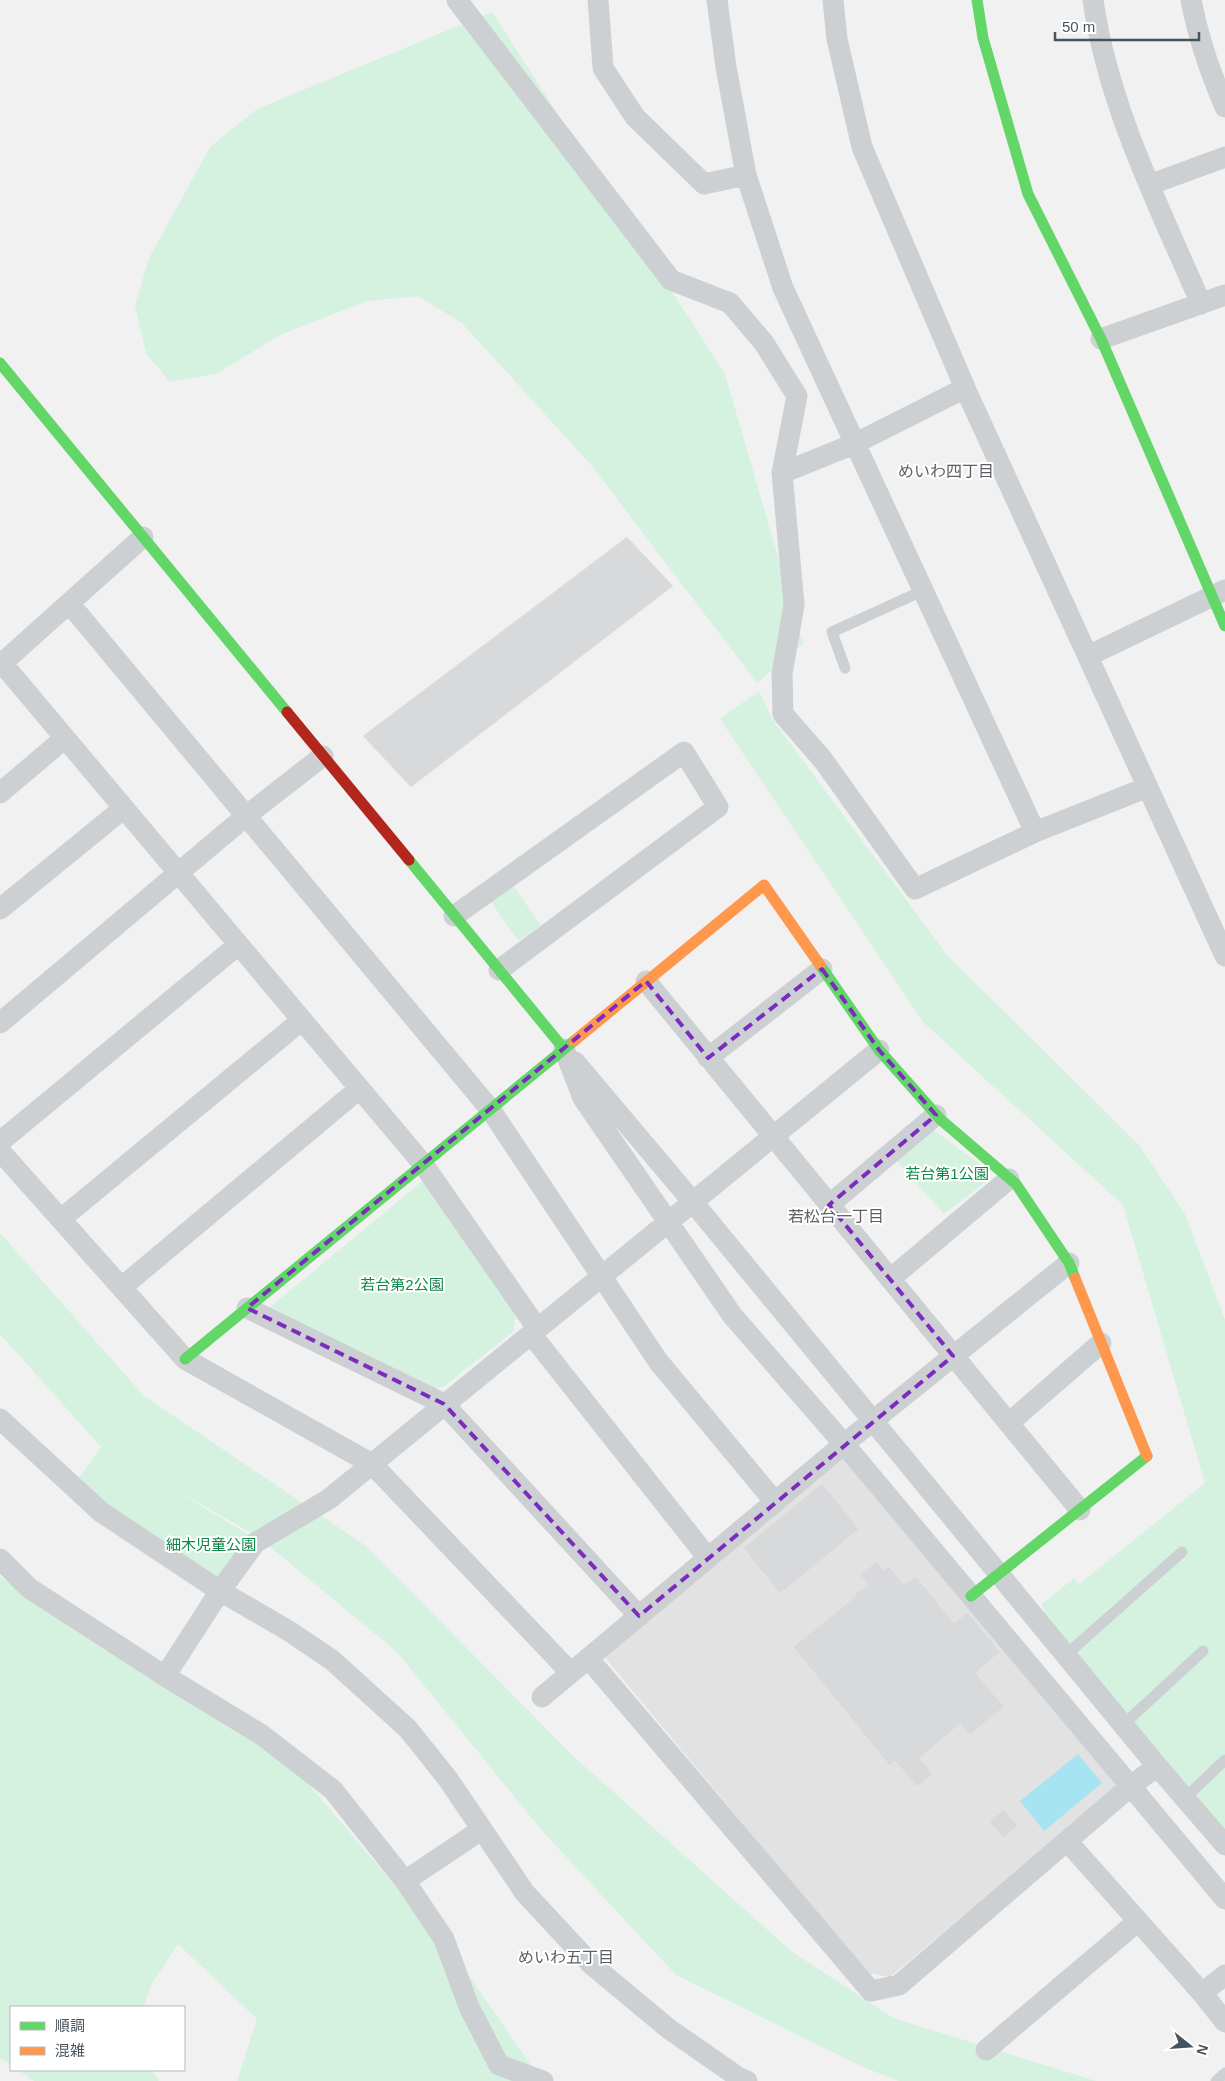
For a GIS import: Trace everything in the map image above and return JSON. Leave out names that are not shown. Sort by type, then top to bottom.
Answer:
[{"type":"street","points":[[457,0],[671,280],[730,303],[764,343],[797,396],[782,474],[794,605],[782,674],[783,714],[823,760],[915,889],[1035,832],[1148,787]]},
{"type":"street","points":[[598,0],[603,68],[635,117],[704,184],[746,175]]},
{"type":"street","points":[[717,0],[726,67],[746,175],[783,288],[1035,832]]},
{"type":"street","points":[[833,0],[838,40],[862,147],[965,388],[1225,956]]},
{"type":"street","points":[[978,0],[983,38],[1028,194],[1101,339],[1218,593],[1225,626]]},
{"type":"street","points":[[1093,0],[1096,23],[1113,89],[1149,185],[1201,304]]},
{"type":"street","points":[[1191,0],[1195,22],[1212,76],[1225,107]]},
{"type":"street","points":[[1149,185],[1225,157]]},
{"type":"street","points":[[1101,339],[1225,295]]},
{"type":"street","points":[[0,363],[454,916],[693,1202],[1157,1766],[1225,1845]]},
{"type":"street","points":[[782,474],[854,444],[965,388]]},
{"type":"street","points":[[143,537],[1,664],[422,1164],[534,1331],[708,1558]]},
{"type":"street","points":[[1088,656],[1218,593]]},
{"type":"street","points":[[69,603],[490,1109],[658,1362],[775,1502]]},
{"type":"street","points":[[0,793],[65,738]]},
{"type":"street","points":[[454,916],[684,752],[718,807],[499,970]]},
{"type":"street","points":[[0,1023],[246,816],[323,756]]},
{"type":"street","points":[[0,909],[124,808]]},
{"type":"street","points":[[185,1359],[764,885],[879,1050],[936,1115],[1016,1184],[1069,1263],[1148,1457],[971,1596]]},
{"type":"street","points":[[0,1142],[238,945]]},
{"type":"street","points":[[708,1058],[822,969]]},
{"type":"street","points":[[646,981],[772,1137],[1080,1510]]},
{"type":"street","points":[[61,1219],[302,1020]]},
{"type":"street","points":[[564,1049],[583,1098],[732,1315],[844,1444],[1225,1898]]},
{"type":"street","points":[[166,1676],[220,1591],[255,1543],[329,1499],[879,1050]]},
{"type":"street","points":[[122,1287],[359,1089]]},
{"type":"street","points":[[829,1205],[936,1115]]},
{"type":"street","points":[[0,1151],[185,1359],[372,1464],[571,1672]]},
{"type":"street","points":[[890,1279],[1009,1179]]},
{"type":"street","points":[[542,1697],[873,1420],[1069,1263]]},
{"type":"street","points":[[247,1308],[444,1404],[639,1616]]},
{"type":"street","points":[[1009,1423],[1101,1342]]},
{"type":"street","points":[[0,1419],[101,1512],[220,1591],[289,1631],[332,1660],[408,1729],[448,1779],[525,1893],[592,1965],[669,2029],[740,2080]]},
{"type":"street","points":[[0,1559],[28,1588],[262,1735],[333,1790],[405,1881],[444,1939],[469,2007],[499,2065],[543,2081]]},
{"type":"street","points":[[588,1658],[871,1991],[900,1985],[1131,1786],[1157,1766]]},
{"type":"street","points":[[405,1881],[481,1830]]},
{"type":"street","points":[[1067,1841],[1202,1993],[1225,2022]]},
{"type":"street","points":[[986,2050],[1138,1921]]},
{"type":"street","points":[[1202,1993],[1225,1975]]},
{"type":"lane","points":[[844,668],[832,632],[922,591]]},
{"type":"lane","points":[[1066,1655],[1182,1552]]},
{"type":"lane","points":[[1124,1725],[1203,1650]]},
{"type":"lane","points":[[1185,1798],[1225,1760]]},
{"type":"lane","points":[[1216,2081],[1225,2073]]},
{"type":"highlighted area","points":[[822,969],[879,1050],[936,1115],[829,1205],[953,1356],[639,1616],[444,1404],[247,1308],[646,981],[708,1058]]},
{"type":"shaded area","points":[[837,1457],[852,1458],[1117,1778],[1116,1789],[890,1977],[867,1973],[606,1659],[609,1644]]},
{"type":"green space","points":[[492,12],[725,374],[803,644],[757,683],[592,466],[462,323],[418,296],[367,301],[280,335],[216,374],[170,382],[146,353],[135,306],[149,258],[210,147],[257,109]]},
{"type":"green space","points":[[759,691],[772,719],[947,955],[1139,1145],[1185,1214],[1225,1320],[1225,1829],[1167,1769],[1042,1614],[1046,1611],[1041,1605],[1074,1578],[1079,1584],[1205,1483],[1123,1205],[923,1022],[720,719]]},
{"type":"green space","points":[[509,880],[541,925],[518,941],[487,896]]},
{"type":"green space","name":"若台第1公園","points":[[928,1126],[989,1171],[987,1181],[944,1214],[893,1157]]},
{"type":"green space","name":"若台第2公園","points":[[425,1179],[516,1315],[513,1332],[443,1387],[435,1388],[269,1308]]},
{"type":"green space","name":"細木児童公園","points":[[0,1233],[144,1396],[366,1546],[571,1754],[791,1951],[893,2018],[1096,2081],[899,2081],[863,2067],[676,1975],[543,1832],[397,1652],[257,1536],[170,1487],[254,1538],[214,1580],[125,1521],[77,1481],[101,1447],[0,1334]]},
{"type":"green space","points":[[0,1577],[282,1753],[455,1956],[535,2071],[551,2081],[237,2081],[257,2019],[178,1944],[151,1985],[144,2006],[10,2006],[10,2064],[0,2058]]},
{"type":"green space","points":[[19,2071],[152,2071],[159,2081],[34,2081]]},
{"type":"water","points":[[1078,1754],[1102,1783],[1044,1831],[1020,1801]]},
{"type":"building","points":[[627,537],[673,586],[411,787],[363,736]]},
{"type":"building","points":[[822,1483],[859,1529],[780,1594],[743,1548]]},
{"type":"building","points":[[877,1561],[884,1570],[889,1566],[904,1585],[916,1576],[954,1623],[968,1612],[1000,1652],[976,1673],[1004,1707],[970,1735],[960,1724],[920,1758],[933,1774],[917,1787],[895,1761],[890,1766],[793,1647],[868,1584],[860,1575]]},
{"type":"building","points":[[1004,1809],[1018,1826],[1003,1838],[989,1821]]},
{"type":"traffic: fast","points":[[977,0],[983,38],[1028,194],[1101,339],[1225,626]]},
{"type":"traffic: fast","points":[[0,363],[287,712]]},
{"type":"traffic: fast","points":[[409,860],[564,1049]]},
{"type":"traffic: fast","points":[[820,965],[879,1050],[940,1119],[1016,1184],[1069,1263],[1075,1278]]},
{"type":"traffic: fast","points":[[185,1359],[574,1041]]},
{"type":"traffic: fast","points":[[971,1596],[1147,1456]]},
{"type":"traffic: slow","points":[[574,1041],[764,885],[820,965]]},
{"type":"traffic: slow","points":[[1075,1278],[1147,1456]]},
{"type":"traffic: jam","points":[[287,712],[409,860]]},
{"type":"district","name":"めいわ四丁目","points":[[946,471]]},
{"type":"district","name":"若松台一丁目","points":[[836,1216]]},
{"type":"district","name":"めいわ五丁目","points":[[566,1957]]}]
